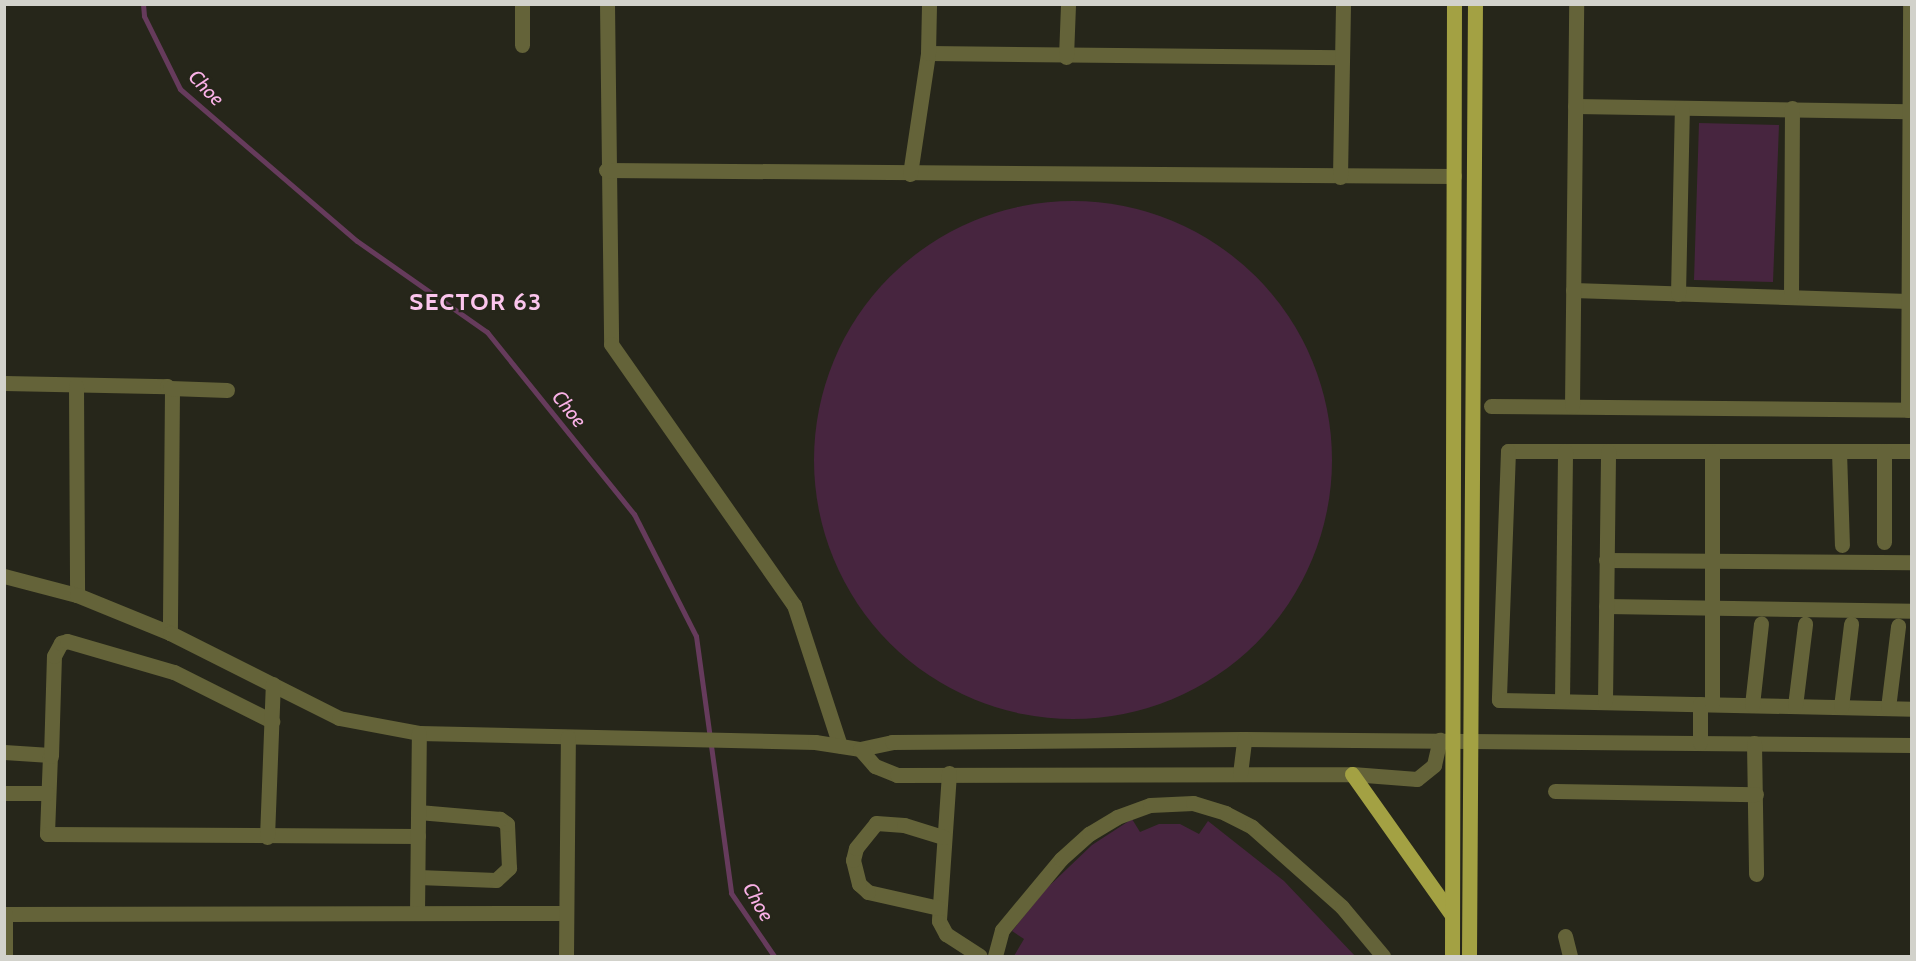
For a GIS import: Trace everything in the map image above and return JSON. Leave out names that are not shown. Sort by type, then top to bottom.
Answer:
[{"type":"main road","points":[[1452,957],[1446,740],[1454,176],[1454,4]]},
{"type":"main road","points":[[1469,957],[1475,4]]},
{"type":"main road","points":[[1352,774],[1452,915]]},
{"type":"street","points":[[522,4],[522,45]]},
{"type":"street","points":[[607,4],[606,170],[610,333],[615,355],[794,605],[840,746]]},
{"type":"street","points":[[910,174],[928,53],[929,4]]},
{"type":"street","points":[[1066,57],[1068,4]]},
{"type":"street","points":[[1340,177],[1343,4]]},
{"type":"street","points":[[1572,406],[1576,4]]},
{"type":"street","points":[[1491,406],[1910,410],[1908,302],[1910,4]]},
{"type":"street","points":[[928,53],[1066,57],[1342,57]]},
{"type":"street","points":[[1575,106],[1909,111]]},
{"type":"street","points":[[1678,294],[1682,108]]},
{"type":"street","points":[[1791,297],[1792,108]]},
{"type":"street","points":[[606,170],[910,174],[1454,176]]},
{"type":"street","points":[[1573,290],[1908,302]]},
{"type":"street","points":[[4,383],[226,390]]},
{"type":"street","points":[[76,387],[77,595]]},
{"type":"street","points":[[170,388],[173,394],[170,633]]},
{"type":"street","points":[[1911,451],[1508,451],[1499,700],[1911,709]]},
{"type":"street","points":[[1562,701],[1565,451]]},
{"type":"street","points":[[1839,451],[1842,545]]},
{"type":"street","points":[[1884,451],[1884,542]]},
{"type":"street","points":[[1605,702],[1608,452]]},
{"type":"street","points":[[1700,743],[1706,704],[1712,608],[1712,452]]},
{"type":"street","points":[[1606,560],[1911,562]]},
{"type":"street","points":[[4,576],[77,595],[170,633],[339,718],[419,733],[815,742],[860,749],[892,742],[1244,739],[1911,745]]},
{"type":"street","points":[[1606,606],[1911,611]]},
{"type":"street","points":[[1752,705],[1761,623]]},
{"type":"street","points":[[1795,706],[1805,624]]},
{"type":"street","points":[[1841,707],[1851,624]]},
{"type":"street","points":[[1888,708],[1898,626]]},
{"type":"street","points":[[272,721],[174,672],[67,641],[61,643],[54,656],[47,834],[267,837],[418,836]]},
{"type":"street","points":[[267,837],[273,684]]},
{"type":"street","points":[[417,913],[419,733]]},
{"type":"street","points":[[566,957],[568,737]]},
{"type":"street","points":[[1240,774],[1244,739]]},
{"type":"street","points":[[860,749],[885,773],[1352,774],[1417,779],[1434,765],[1446,740]]},
{"type":"street","points":[[1754,743],[1756,874]]},
{"type":"street","points":[[4,752],[51,756]]},
{"type":"street","points":[[949,773],[939,908],[946,934],[980,957]]},
{"type":"street","points":[[1555,791],[1756,794]]},
{"type":"street","points":[[4,793],[47,793]]},
{"type":"street","points":[[995,957],[1008,922],[1061,859],[1089,834],[1117,817],[1150,804],[1194,803],[1225,813],[1252,827],[1342,908],[1383,957]]},
{"type":"street","points":[[418,812],[500,819],[507,824],[509,868],[496,880],[418,878]]},
{"type":"street","points":[[939,908],[868,892],[859,884],[853,860],[856,848],[876,822],[943,837]]},
{"type":"street","points":[[4,957],[5,914],[566,913]]},
{"type":"street","points":[[1565,936],[1570,957]]},
{"type":"shaded area","points":[[1699,123],[1779,125],[1773,282],[1694,280]]},
{"type":"shaded area","points":[[1073,201],[1123,206],[1172,221],[1217,245],[1256,277],[1288,316],[1312,361],[1327,410],[1332,460],[1327,510],[1312,559],[1288,604],[1256,643],[1217,675],[1172,699],[1123,714],[1073,719],[1023,714],[974,699],[929,675],[890,643],[858,604],[834,559],[819,510],[814,460],[819,410],[834,361],[858,316],[890,277],[929,245],[974,221],[1023,206]]},
{"type":"shaded area","points":[[1132,819],[1140,832],[1159,824],[1180,824],[1199,834],[1208,821],[1284,881],[1355,956],[1014,956],[1024,939],[1012,931],[1047,888],[1092,845]]},
{"type":"waterway","name":"Choe","points":[[143,4],[144,16],[180,89],[357,241],[487,332],[634,514],[696,636],[731,893],[774,956]]},
{"type":"district","name":"SECTOR 63","points":[[476,302]]}]
